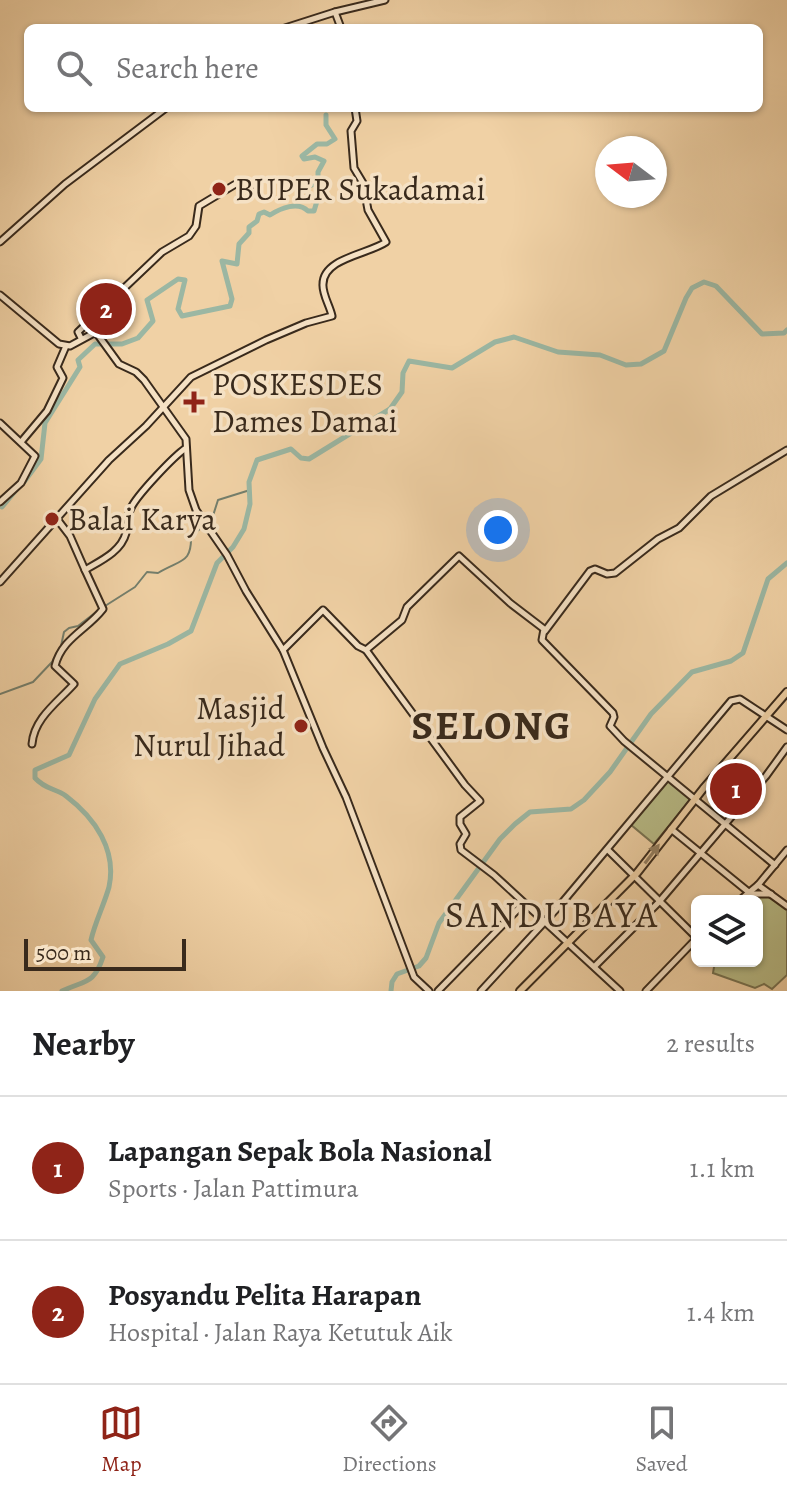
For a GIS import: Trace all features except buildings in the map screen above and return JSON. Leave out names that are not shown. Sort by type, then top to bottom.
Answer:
[{"type":"main road","points":[[520,991],[633,877],[787,692]]},
{"type":"street","points":[[298,24],[385,0]]},
{"type":"street","points":[[335,12],[340,24]]},
{"type":"street","points":[[0,242],[65,184],[161,112]]},
{"type":"street","points":[[0,582],[109,460],[197,374],[302,325],[332,316],[323,288],[326,274],[335,264],[386,242],[368,210],[363,183],[354,168],[351,131],[357,121],[356,112]]},
{"type":"street","points":[[81,338],[78,332],[108,301],[162,252],[189,236],[196,226],[199,206],[239,182],[253,185]]},
{"type":"street","points":[[0,295],[55,342],[66,346]]},
{"type":"street","points":[[21,442],[47,411],[62,381],[57,366],[66,346],[81,338],[94,333],[119,364],[136,372],[144,380],[185,437],[189,490],[194,507],[227,554],[283,650],[346,797],[420,991]]},
{"type":"street","points":[[0,423],[34,457],[21,483],[0,502]]},
{"type":"street","points":[[85,570],[118,547],[125,535],[129,510],[139,494],[167,468],[174,456],[187,448]]},
{"type":"street","points":[[775,865],[624,741],[610,726],[614,715],[542,640],[545,631],[591,570],[615,573],[658,539],[678,529],[718,491],[753,473],[787,450]]},
{"type":"street","points":[[32,744],[33,733],[53,703],[74,684],[55,666],[58,657],[72,636],[103,609],[70,536],[57,519]]},
{"type":"street","points":[[366,650],[402,620],[408,606],[457,556],[545,631]]},
{"type":"street","points":[[283,650],[324,610],[358,646],[366,650],[480,801],[459,819],[466,834],[460,844],[461,850],[483,866],[620,991]]},
{"type":"street","points":[[481,991],[546,922],[729,704],[737,698],[787,730]]},
{"type":"street","points":[[595,966],[659,902],[787,747]]},
{"type":"street","points":[[671,829],[749,892],[771,894]]},
{"type":"street","points":[[608,850],[691,932]]},
{"type":"street","points":[[746,895],[787,850]]},
{"type":"street","points":[[758,885],[787,906]]},
{"type":"street","points":[[438,991],[524,903]]},
{"type":"street","points":[[646,991],[691,944]]},
{"type":"street","points":[[414,975],[429,991]]},
{"type":"green space","points":[[731,760],[757,782],[731,812],[712,796],[718,789],[712,783]]},
{"type":"green space","points":[[667,779],[691,799],[654,844],[630,824]]},
{"type":"green space","points":[[763,896],[768,896],[787,910],[787,975],[772,989],[764,984],[755,988],[713,973],[714,967],[763,967]]},
{"type":"waterway","points":[[24,482],[41,459],[45,423],[80,367],[78,360],[95,344],[122,344],[138,338],[153,321],[147,300],[178,279],[185,280],[178,309],[182,316],[230,306],[232,299],[222,261],[237,264],[239,244],[259,214],[264,212],[270,215],[294,206],[314,211],[317,201],[306,190],[308,186],[318,183],[318,172],[324,161],[315,157],[304,159],[302,156],[317,144],[327,144],[335,139],[326,125],[326,115]]},
{"type":"waterway","points":[[62,991],[83,983],[100,966],[103,957],[91,940],[109,887],[110,860],[101,836],[86,814],[66,796],[39,782],[35,778],[35,770],[69,755],[95,699],[120,664],[191,631],[217,563],[233,547],[244,529],[250,504],[249,482],[257,460],[291,449],[301,458],[309,459],[390,409],[402,392],[403,373],[409,361],[452,368],[495,342],[514,337],[558,352],[600,355],[626,365],[641,364],[664,351],[686,298],[692,288],[704,282],[716,286],[762,334],[784,333],[787,330]]},
{"type":"waterway","points":[[0,506],[17,489]]},
{"type":"waterway","points":[[105,606],[135,587],[147,572],[158,573],[184,560],[190,551],[191,535],[211,522],[218,500],[250,490]]},
{"type":"waterway","points":[[391,991],[397,974],[419,966],[426,958],[439,923],[500,839],[515,824],[530,812],[571,809],[584,800],[610,772],[651,714],[692,672],[731,661],[743,653],[768,579],[787,563]]},
{"type":"waterway","points":[[0,694],[33,682],[52,662],[61,646],[64,632],[78,626],[100,609]]},
{"type":"place","name":"BUPER Sukadamai","points":[[219,189]]},
{"type":"place","name":"Posyandu Pelita Harapan","points":[[106,309]]},
{"type":"place","name":"POSKESDES Dames Damai","points":[[194,402]]},
{"type":"place","name":"Balai Karya","points":[[52,519]]},
{"type":"place","name":"Masjid Nurul Jihad","points":[[301,726]]},
{"type":"place","name":"Lapangan Sepak Bola Nasional","points":[[736,789]]},
{"type":"district","name":"SELONG","points":[[492,725]]},
{"type":"district","name":"SANDUBAYA","points":[[552,914]]}]
